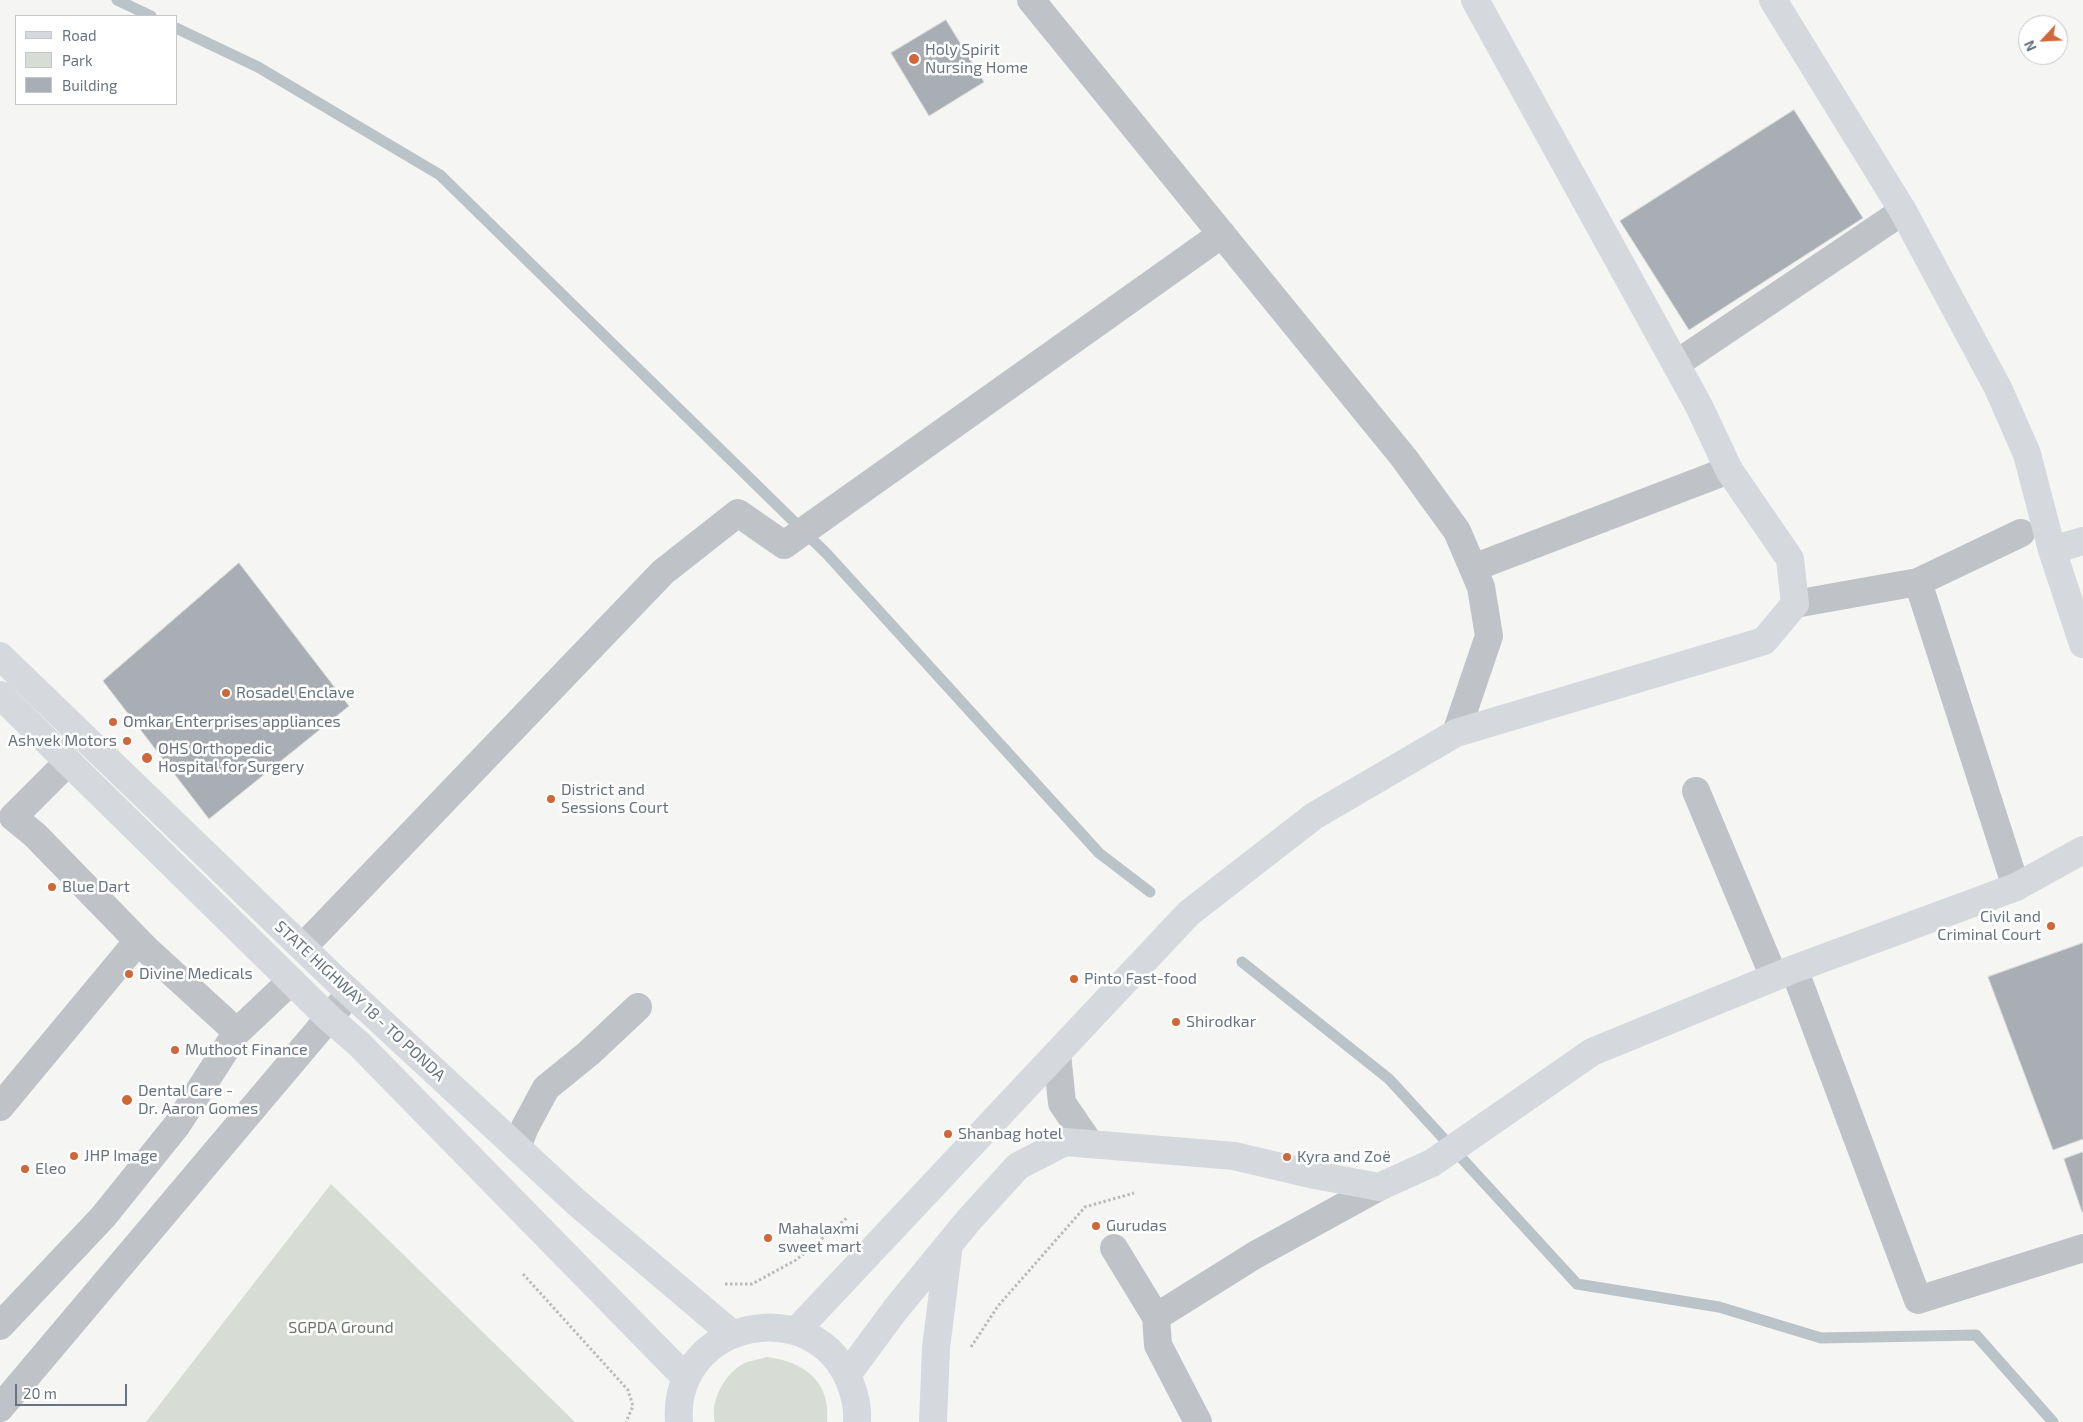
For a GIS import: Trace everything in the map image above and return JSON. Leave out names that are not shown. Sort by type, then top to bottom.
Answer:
[{"type":"main road","points":[[796,1332],[1189,913],[1314,816],[1456,734],[1764,641],[1795,604],[1790,560],[1730,470],[1676,364],[1475,0]]},
{"type":"main road","points":[[1773,0],[1903,211],[1998,388],[2027,454],[2052,550],[2083,644]]},
{"type":"main road","points":[[2052,550],[2083,541]]},
{"type":"main road","name":"STATE HIGHWAY 18 - TO PONDA","points":[[0,656],[350,993],[517,1148],[576,1202],[732,1334]]},
{"type":"main road","name":"STATE HIGHWAY 18 - TO PONDA","points":[[0,695],[329,1018],[359,1044],[686,1378]]},
{"type":"main road","points":[[847,1375],[895,1310],[949,1244],[1018,1166],[1065,1142],[1234,1156],[1379,1187],[1432,1163],[1592,1052],[1784,973],[2016,886],[2083,850]]},
{"type":"main road","points":[[933,1422],[936,1348],[949,1244]]},
{"type":"main road","points":[[679,1422],[678,1406],[686,1378],[697,1360],[732,1334],[753,1327],[775,1327],[796,1332],[817,1341],[834,1356],[847,1375],[854,1396],[857,1422]]},
{"type":"street","points":[[1030,0],[1404,458],[1457,531],[1481,587],[1489,636],[1456,734]]},
{"type":"street","points":[[1676,364],[1903,211]]},
{"type":"street","points":[[302,947],[663,572],[738,513],[784,545],[1222,234]]},
{"type":"street","points":[[1473,568],[1730,470]]},
{"type":"street","points":[[1795,604],[1918,582],[2021,533]]},
{"type":"street","points":[[1918,582],[2016,886]]},
{"type":"street","points":[[68,762],[7,824],[36,835],[138,941],[237,1032]]},
{"type":"street","points":[[1696,791],[1784,973],[1918,1300],[2083,1248]]},
{"type":"street","points":[[0,1107],[138,941]]},
{"type":"street","points":[[0,1326],[103,1217],[177,1125],[237,1032],[291,980]]},
{"type":"street","points":[[0,1408],[350,993]]},
{"type":"street","points":[[517,1148],[525,1127],[546,1088],[589,1053],[638,1007]]},
{"type":"street","points":[[1057,1054],[1062,1103],[1090,1144]]},
{"type":"street","points":[[1156,1317],[1254,1255],[1379,1187]]},
{"type":"street","points":[[1114,1248],[1156,1317],[1158,1345],[1198,1422]]},
{"type":"path","points":[[966,1355],[998,1306],[1085,1207],[1134,1193]]},
{"type":"path","points":[[724,1284],[752,1284],[796,1260],[848,1218]]},
{"type":"path","points":[[523,1274],[628,1390],[633,1406],[626,1422]]},
{"type":"green space","name":"SGPDA Ground","points":[[331,1184],[575,1422],[146,1422]]},
{"type":"green space","points":[[767,1357],[793,1364],[812,1376],[820,1385],[825,1395],[827,1422],[715,1422],[714,1413],[717,1395],[727,1379],[747,1362]]},
{"type":"building","points":[[946,20],[984,82],[929,116],[891,53]]},
{"type":"building","points":[[1794,110],[1863,218],[1689,330],[1620,221]]},
{"type":"building","name":"Rosadel Enclave","points":[[239,563],[349,706],[209,819],[103,681]]},
{"type":"building","points":[[2083,943],[2083,1139],[2053,1150],[1988,977]]},
{"type":"building","points":[[2083,1152],[2083,1212],[2082,1212],[2064,1159]]},
{"type":"waterway","points":[[117,0],[149,15]]},
{"type":"waterway","points":[[178,29],[258,67],[440,175],[827,554],[1099,853],[1150,892]]},
{"type":"waterway","points":[[1242,962],[1389,1079],[1577,1284],[1719,1307],[1821,1338],[1976,1335],[2053,1422]]},
{"type":"place","name":"Holy Spirit Nursing Home","points":[[914,59]]},
{"type":"place","name":"Rosadel Enclave","points":[[226,693]]},
{"type":"place","name":"Omkar Enterprises appliances","points":[[113,722]]},
{"type":"place","name":"Ashvek Motors","points":[[127,741]]},
{"type":"place","name":"OHS Orthopedic Hospital for Surgery","points":[[147,758]]},
{"type":"place","name":"District and Sessions Court","points":[[551,799]]},
{"type":"place","name":"Blue Dart","points":[[52,887]]},
{"type":"place","name":"Civil and Criminal Court","points":[[2051,926]]},
{"type":"place","name":"Divine Medicals","points":[[129,974]]},
{"type":"place","name":"Pinto Fast-food","points":[[1074,979]]},
{"type":"place","name":"Shirodkar","points":[[1176,1022]]},
{"type":"place","name":"Muthoot Finance","points":[[175,1050]]},
{"type":"place","name":"Dental Care - Dr. Aaron Gomes","points":[[127,1100]]},
{"type":"place","name":"Shanbag hotel","points":[[948,1134]]},
{"type":"place","name":"JHP Image","points":[[74,1156]]},
{"type":"place","name":"Kyra and Zoë","points":[[1287,1157]]},
{"type":"place","name":"Eleo","points":[[25,1169]]},
{"type":"place","name":"Gurudas","points":[[1096,1226]]},
{"type":"place","name":"Mahalaxmi sweet mart","points":[[768,1238]]}]
